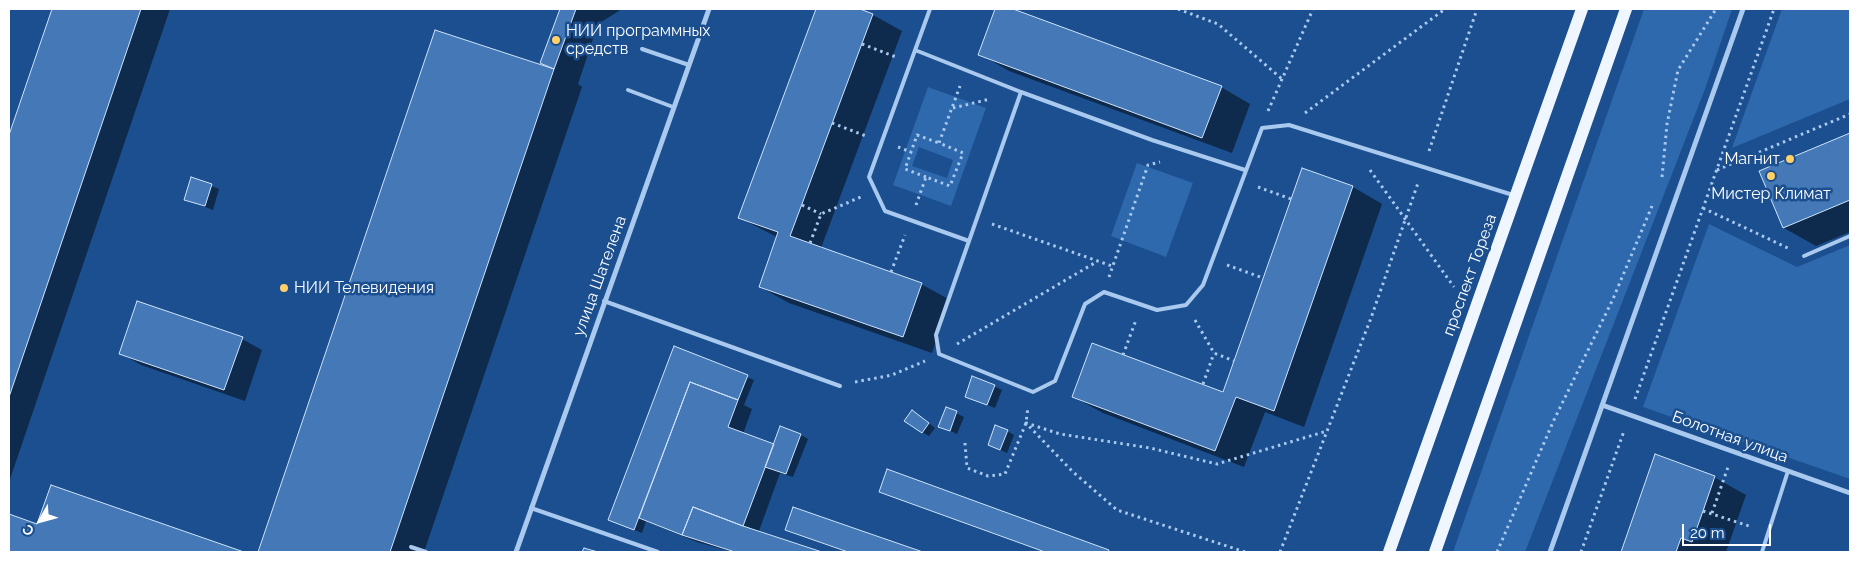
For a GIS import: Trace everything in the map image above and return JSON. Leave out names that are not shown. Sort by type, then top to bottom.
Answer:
[{"type":"main road","name":"проспект Тореза","points":[[1389,552],[1582,9]]},
{"type":"main road","points":[[1435,552],[1626,9]]},
{"type":"street","name":"улица Шателена","points":[[516,552],[709,9]]},
{"type":"street","points":[[1550,552],[1742,9]]},
{"type":"street","name":"Болотная улица","points":[[1602,405],[1850,493]]},
{"type":"lane","points":[[930,9],[869,177],[885,211],[970,241]]},
{"type":"lane","points":[[642,49],[689,65]]},
{"type":"lane","points":[[915,50],[1021,92],[1245,170]]},
{"type":"lane","points":[[628,90],[673,107]]},
{"type":"lane","points":[[1021,92],[936,335],[939,354],[1033,392],[1055,381],[1085,304],[1104,292],[1157,310],[1186,305],[1203,285],[1262,128],[1289,125],[1515,196]]},
{"type":"lane","points":[[1804,256],[1850,236]]},
{"type":"lane","points":[[604,301],[840,386]]},
{"type":"lane","points":[[1762,552],[1788,471]]},
{"type":"lane","points":[[531,508],[658,552]]},
{"type":"lane","points":[[411,547],[426,552]]},
{"type":"path","points":[[1178,9],[1218,24],[1282,79]]},
{"type":"path","points":[[1262,128],[1313,9]]},
{"type":"path","points":[[1289,125],[1445,9]]},
{"type":"path","points":[[1280,552],[1371,318],[1477,9]]},
{"type":"path","points":[[1662,182],[1668,124],[1678,70],[1716,9]]},
{"type":"path","points":[[1581,552],[1774,9]]},
{"type":"path","points":[[862,44],[910,62]]},
{"type":"path","points":[[939,143],[966,70]]},
{"type":"path","points":[[952,108],[1021,92]]},
{"type":"path","points":[[1716,170],[1850,114]]},
{"type":"path","points":[[832,123],[882,142]]},
{"type":"path","points":[[917,135],[963,152],[950,186],[926,177],[905,169],[917,135]]},
{"type":"path","points":[[1352,144],[1454,287]]},
{"type":"path","points":[[1104,292],[1148,165],[1193,153]]},
{"type":"path","points":[[891,272],[926,177]]},
{"type":"path","points":[[1241,181],[1291,199]]},
{"type":"path","points":[[802,205],[821,214],[876,192]]},
{"type":"path","points":[[1497,552],[1552,422],[1613,299],[1654,200]]},
{"type":"path","points":[[1703,208],[1804,256]]},
{"type":"path","points":[[810,244],[821,214]]},
{"type":"path","points":[[977,219],[1112,266]]},
{"type":"path","points":[[1212,260],[1263,278]]},
{"type":"path","points":[[840,386],[892,376],[939,354],[1098,261]]},
{"type":"path","points":[[1124,355],[1141,305]]},
{"type":"path","points":[[1186,305],[1214,353],[1234,361]]},
{"type":"path","points":[[1204,384],[1214,353]]},
{"type":"path","points":[[964,443],[967,468],[988,476],[1005,474],[1026,423],[1028,407],[1033,392]]},
{"type":"path","points":[[1026,423],[1060,434],[1150,448],[1217,464],[1327,431]]},
{"type":"path","points":[[1026,423],[1072,471],[1118,510],[1245,552]]},
{"type":"path","points":[[1712,513],[1733,452]]},
{"type":"path","points":[[1703,511],[1768,533]]},
{"type":"shaded area","points":[[1644,9],[1732,9],[1705,89],[1525,552],[1453,552]]},
{"type":"shaded area","points":[[1782,9],[1850,9],[1850,99],[1732,148]]},
{"type":"shaded area","points":[[928,87],[986,108],[951,206],[893,185]],"holes":[[[919,147],[953,160],[947,178],[912,166]]]},
{"type":"shaded area","points":[[1137,163],[1193,183],[1166,257],[1111,236]]},
{"type":"shaded area","points":[[1709,224],[1797,267],[1850,245],[1850,479],[1643,407]]},
{"type":"building","points":[[52,9],[141,9],[9,397],[9,135]]},
{"type":"building","name":"НИИ программных средств","points":[[560,9],[576,9],[554,69],[540,63]]},
{"type":"building","points":[[816,9],[860,9],[873,14],[790,236],[922,283],[903,337],[759,287],[778,232],[738,218]]},
{"type":"building","points":[[995,9],[1013,9],[1222,86],[1202,138],[978,55]]},
{"type":"building","points":[[435,30],[554,69],[390,552],[258,552]]},
{"type":"building","points":[[1850,133],[1850,200],[1783,228],[1759,171]]},
{"type":"building","points":[[1302,168],[1353,186],[1274,411],[1236,397],[1215,451],[1072,397],[1092,343],[1223,392]]},
{"type":"building","points":[[191,177],[212,184],[205,206],[184,200]]},
{"type":"building","points":[[137,301],[243,337],[224,390],[119,354]]},
{"type":"building","points":[[674,346],[748,375],[738,400],[690,382],[634,530],[608,520]]},
{"type":"building","points":[[972,376],[995,385],[987,405],[965,397]]},
{"type":"building","points":[[690,382],[738,400],[728,427],[774,444],[743,526],[693,507],[682,535],[639,518]]},
{"type":"building","points":[[946,407],[957,411],[950,431],[938,427]]},
{"type":"building","points":[[912,410],[929,423],[922,433],[904,421]]},
{"type":"building","points":[[995,425],[1008,430],[1000,450],[988,445]]},
{"type":"building","points":[[780,426],[801,434],[786,474],[765,467]]},
{"type":"building","points":[[1655,454],[1715,476],[1703,511],[1692,542],[1681,538],[1676,552],[1621,552]]},
{"type":"building","points":[[887,469],[1109,550],[1108,552],[1045,552],[879,492]]},
{"type":"building","points":[[51,485],[244,552],[9,552],[9,514],[37,524]]},
{"type":"building","points":[[693,507],[822,552],[735,552],[682,535]]},
{"type":"building","points":[[793,507],[923,552],[848,552],[785,530]]},
{"type":"building","points":[[584,548],[598,552],[582,552]]},
{"type":"place","name":"НИИ программных средств","points":[[556,40]]},
{"type":"place","name":"Магнит","points":[[1790,159]]},
{"type":"place","name":"Мистер Климат","points":[[1771,176]]},
{"type":"place","name":"НИИ Телевидения","points":[[284,288]]}]
